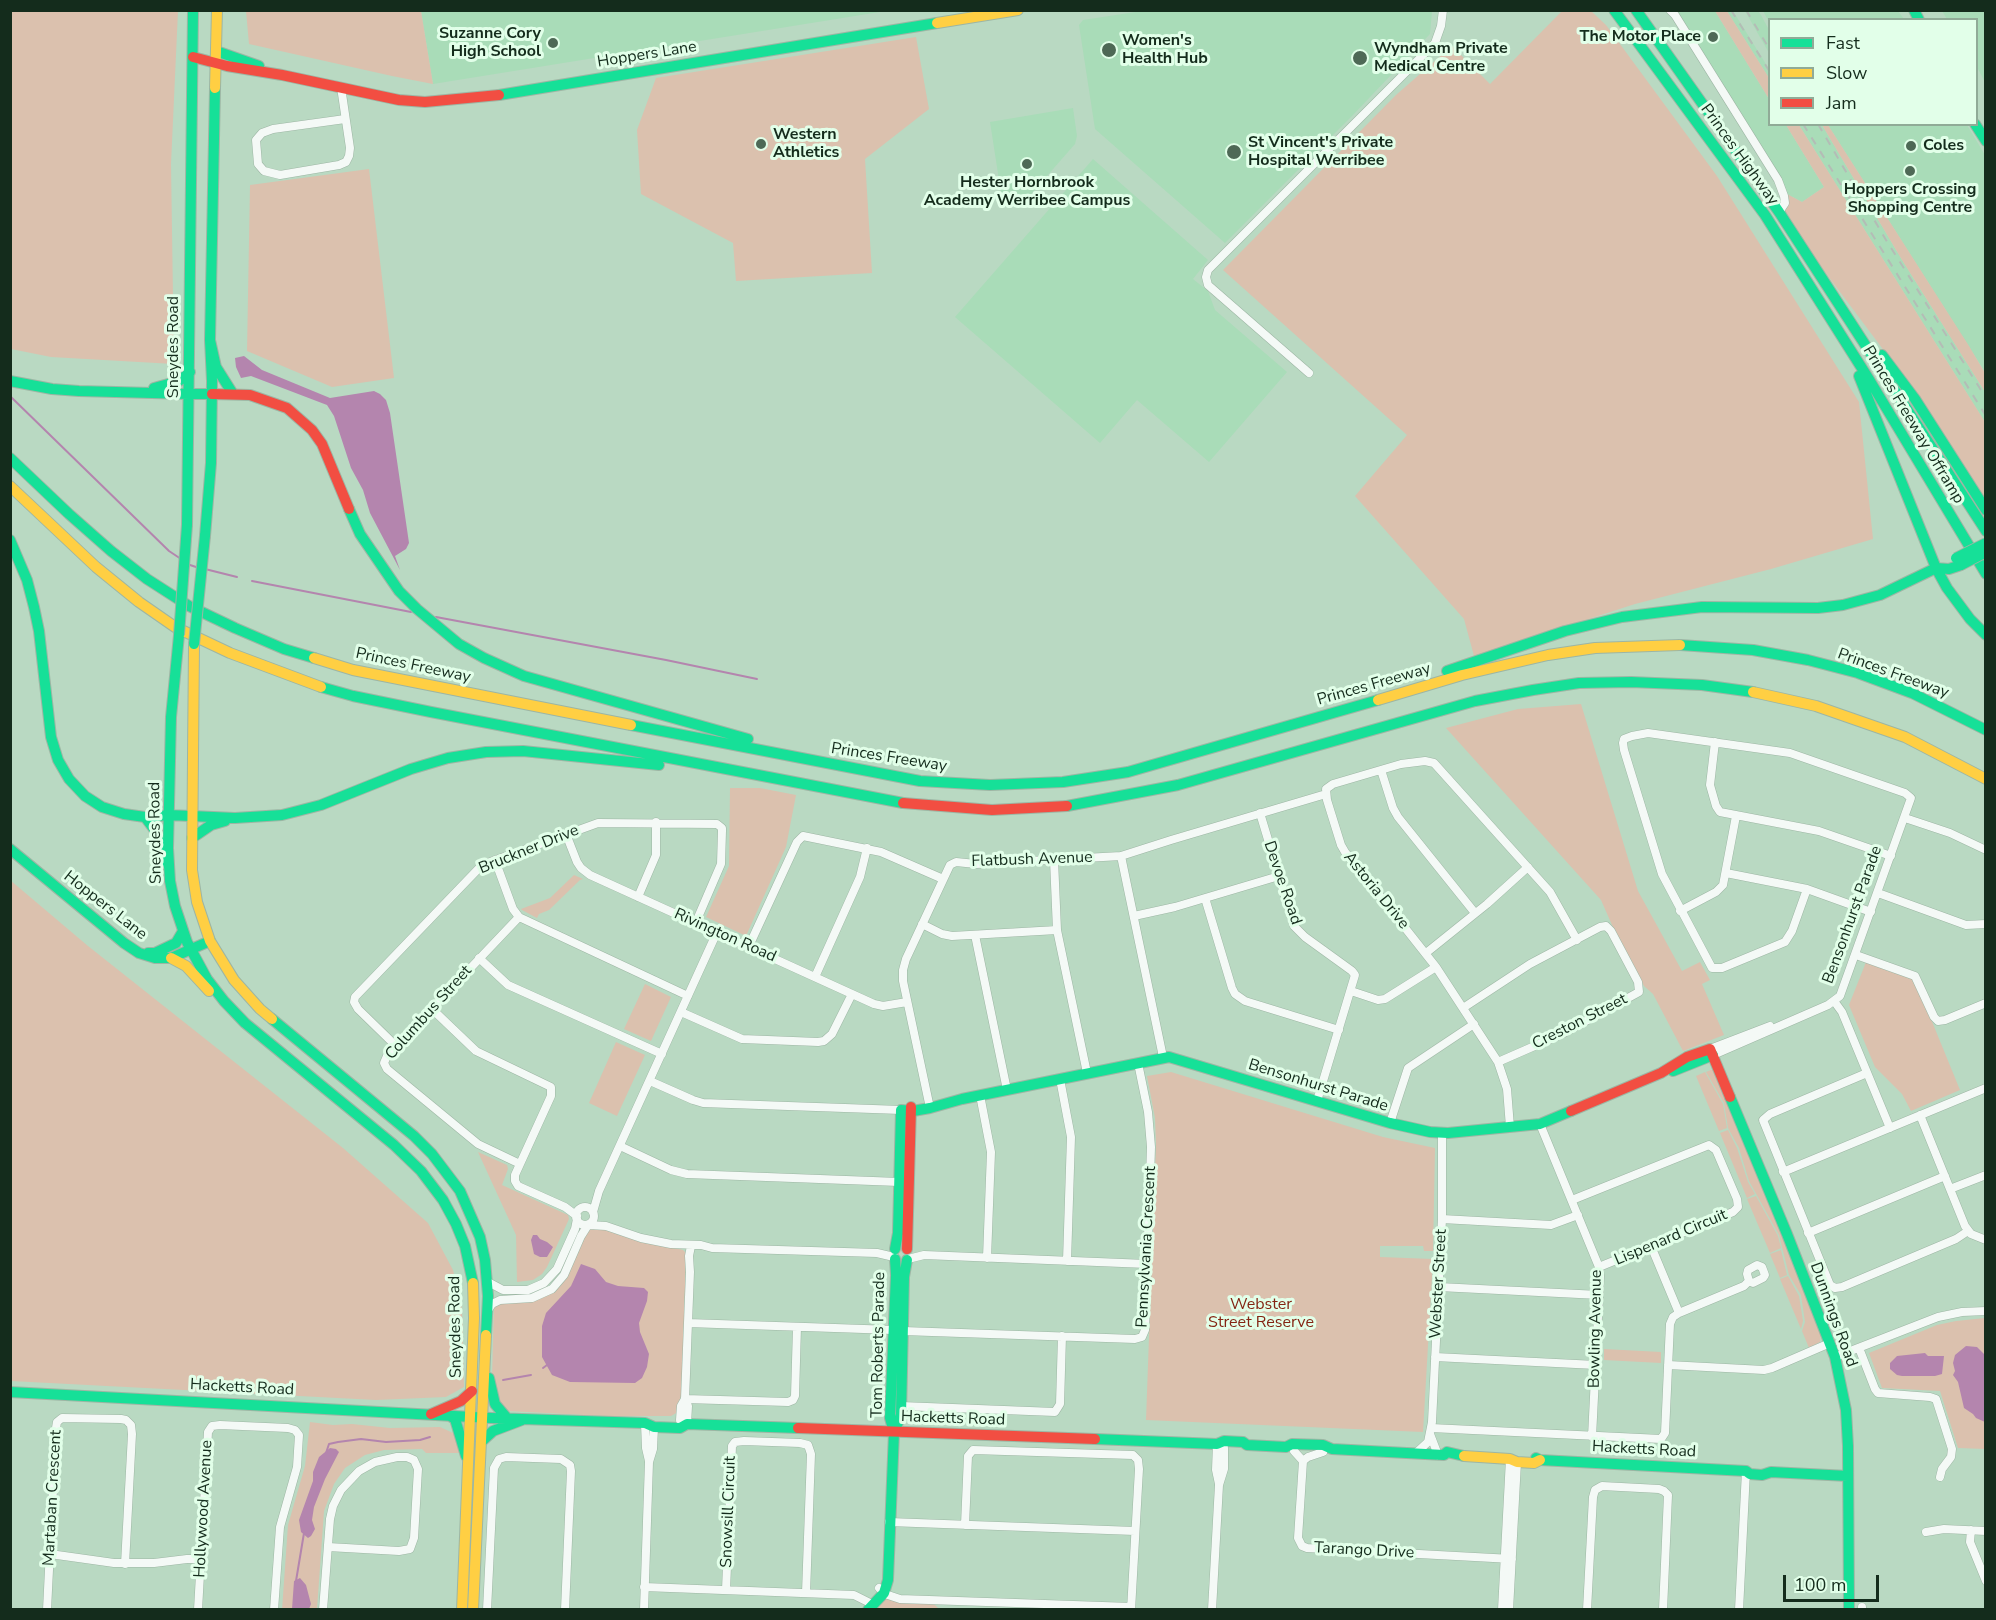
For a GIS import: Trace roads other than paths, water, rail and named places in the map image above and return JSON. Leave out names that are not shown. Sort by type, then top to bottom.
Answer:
[{"type":"main road","name":"Sneydes Road","points":[[193,10],[187,525],[171,717],[168,815],[169,867],[175,906],[190,950],[207,979],[224,1001],[245,1023],[413,1162],[443,1200],[465,1246],[471,1271],[474,1310],[462,1610]]},
{"type":"main road","name":"Sneydes Road","points":[[217,10],[209,497],[194,644],[191,816],[194,887],[200,914],[210,941],[234,980],[260,1009],[414,1136],[442,1165],[472,1216],[482,1247],[488,1282],[474,1610]]},
{"type":"main road","name":"Hoppers Lane","points":[[193,57],[399,100],[424,102],[495,96],[1018,10]]},
{"type":"main road","name":"Princes Highway","points":[[1614,10],[1765,215],[1833,323]]},
{"type":"main road","points":[[1638,42],[1634,23],[1640,12]]},
{"type":"main road","name":"Princes Highway","points":[[1640,12],[1835,297]]},
{"type":"main road","points":[[193,57],[216,51]]},
{"type":"main road","name":"Hoppers Lane","points":[[216,51],[282,75]]},
{"type":"main road","points":[[1978,116],[1986,129]]},
{"type":"main road","points":[[1976,126],[1986,141]]},
{"type":"main road","points":[[1765,215],[1779,212]]},
{"type":"main road","points":[[1835,297],[1915,399],[1986,510]]},
{"type":"main road","points":[[1835,297],[1986,531]]},
{"type":"main road","points":[[1833,323],[1870,401],[1936,568],[1947,588],[1970,619],[1986,635]]},
{"type":"main road","name":"Princes Freeway Offramp","points":[[1833,323],[1986,574]]},
{"type":"main road","points":[[210,340],[216,367],[233,394]]},
{"type":"main road","points":[[128,393],[162,387],[179,381],[190,372]]},
{"type":"main road","points":[[10,381],[52,389],[128,393],[233,394],[250,395],[272,401],[287,408],[312,430],[322,444],[360,534],[399,591],[443,631],[468,649],[525,676],[739,737],[813,753],[863,770]]},
{"type":"main road","name":"Princes Freeway","points":[[10,458],[69,514],[147,579],[189,606],[284,649],[353,670],[920,781],[990,786],[1063,782],[1128,772],[1462,675],[1548,655],[1606,647],[1692,645],[1754,650],[1808,660],[1858,673],[1912,693],[1986,730]]},
{"type":"main road","points":[[10,486],[96,567],[139,602],[175,627],[274,671],[313,685],[353,696],[911,804],[992,810],[1068,806],[1132,795],[1178,785],[1475,701],[1579,683],[1631,682],[1702,685],[1742,690],[1816,706],[1905,737],[1986,779]]},
{"type":"main road","points":[[10,540],[27,580],[34,607],[51,737],[58,760],[69,779],[85,796],[102,807],[124,814],[145,817],[168,815],[235,818],[282,815],[303,810],[411,769],[448,758],[486,752],[523,751],[588,756],[760,776]]},
{"type":"main road","points":[[1355,707],[1486,657],[1602,621],[1702,607],[1826,607],[1865,600],[1936,568],[1949,570],[1958,561],[1986,543]]},
{"type":"main road","points":[[1958,561],[1986,552]]},
{"type":"main road","points":[[1895,588],[1929,553]]},
{"type":"main road","points":[[145,817],[154,829],[169,867]]},
{"type":"main road","points":[[192,838],[211,825],[235,818]]},
{"type":"main road","name":"Hoppers Lane","points":[[10,849],[124,943],[139,953],[155,958],[171,958]]},
{"type":"main road","points":[[139,953],[161,951],[176,943],[183,931]]},
{"type":"main road","points":[[171,958],[210,941]]},
{"type":"main road","points":[[171,958],[186,966],[210,992],[224,1001]]},
{"type":"main road","name":"Bensonhurst Parade","points":[[908,1109],[1163,1058],[1180,1059],[1390,1123],[1442,1133],[1540,1124],[1661,1073],[1687,1057],[1711,1052]]},
{"type":"main road","name":"Dunnings Road","points":[[1711,1052],[1836,1360],[1845,1410],[1849,1610]]},
{"type":"main road","name":"Tom Roberts Parade","points":[[894,1432],[901,1418],[901,1406],[894,1254],[897,1239],[899,1182],[908,1109]]},
{"type":"main road","name":"Tom Roberts Parade","points":[[882,1590],[888,1585],[894,1432],[890,1418],[908,1255],[906,1240],[908,1109]]},
{"type":"main road","points":[[894,1254],[903,1246],[908,1255]]},
{"type":"main road","points":[[485,1360],[495,1404],[506,1417]]},
{"type":"main road","points":[[428,1415],[461,1401],[472,1391]]},
{"type":"main road","name":"Hacketts Road","points":[[10,1392],[483,1418],[506,1417],[1222,1444],[1243,1442],[1247,1445],[1290,1449],[1292,1444],[1308,1444],[1323,1445],[1328,1451],[1443,1456],[1447,1452],[1463,1456],[1515,1459],[1535,1457],[1540,1460],[1746,1471],[1751,1468],[1763,1468],[1771,1473],[1848,1476]]},
{"type":"main road","points":[[450,1416],[455,1419],[458,1427],[469,1468]]},
{"type":"main road","points":[[481,1442],[493,1431],[525,1418]]},
{"type":"main road","points":[[868,1606],[882,1590]]},
{"type":"street","points":[[1309,373],[1208,285],[1206,278],[1208,270],[1435,43],[1441,26],[1443,10]]},
{"type":"street","points":[[1670,10],[1778,180],[1785,203],[1779,212]]},
{"type":"street","points":[[341,87],[350,148],[346,162],[280,175],[264,171],[258,164],[256,140],[262,133],[273,129],[345,119]]},
{"type":"street","points":[[1807,889],[1792,931],[1785,942],[1718,970],[1712,968],[1662,874],[1623,743],[1626,738],[1648,733],[1715,742],[1710,780],[1711,791],[1719,811],[1819,831],[1891,856]]},
{"type":"street","name":"Bensonhurst Parade","points":[[1711,1052],[1834,1001],[1842,992],[1911,797],[1797,754],[1715,742]]},
{"type":"street","points":[[1326,794],[1326,789],[1330,786],[1405,763],[1425,761],[1434,763],[1556,901],[1577,940]]},
{"type":"street","points":[[1381,770],[1398,817],[1475,913]]},
{"type":"street","name":"Flatbush Avenue","points":[[929,1105],[903,981],[904,964],[950,864],[1121,856],[1326,794]]},
{"type":"street","name":"Astoria Drive","points":[[1326,794],[1345,852],[1426,953],[1498,1062],[1507,1089],[1510,1127]]},
{"type":"street","name":"Devoe Road","points":[[1260,813],[1294,926],[1354,974],[1351,991]]},
{"type":"street","points":[[1680,911],[1724,885],[1736,816]]},
{"type":"street","points":[[1905,818],[1986,850]]},
{"type":"street","points":[[638,897],[656,855],[656,822]]},
{"type":"street","name":"Bruckner Drive","points":[[396,1046],[358,1009],[354,1002],[355,997],[477,869],[495,860],[598,823],[713,823],[722,828],[722,864],[696,922]]},
{"type":"street","name":"Rivington Road","points":[[566,834],[577,862],[585,872],[879,1005],[888,1006],[907,1002]]},
{"type":"street","points":[[749,946],[799,838],[809,836],[885,853],[943,879]]},
{"type":"street","points":[[815,977],[860,877],[867,848]]},
{"type":"street","points":[[1121,856],[1163,1058]]},
{"type":"street","points":[[495,860],[513,909],[519,918],[688,996]]},
{"type":"street","points":[[1054,860],[1057,930],[1087,1073]]},
{"type":"street","points":[[1426,953],[1528,867]]},
{"type":"street","points":[[1726,873],[1807,889],[1871,912]]},
{"type":"street","points":[[1134,916],[1175,907],[1279,876]]},
{"type":"street","points":[[1878,893],[1966,924],[1986,924]]},
{"type":"street","points":[[1205,898],[1235,994],[1245,1001],[1339,1030]]},
{"type":"street","name":"Columbus Street","points":[[519,918],[396,1046],[384,1063],[387,1069],[478,1144],[520,1164]]},
{"type":"street","points":[[922,924],[949,936],[1057,930]]},
{"type":"street","name":"Creston Street","points":[[1463,1008],[1530,964],[1600,927],[1608,927],[1638,982],[1639,992],[1562,1034],[1498,1062]]},
{"type":"street","points":[[488,1310],[494,1302],[532,1298],[544,1294],[554,1287],[564,1275],[581,1236],[594,1220],[599,1191],[717,933]]},
{"type":"street","points":[[975,935],[1007,1090]]},
{"type":"street","points":[[1856,955],[1916,976],[1938,1021],[1986,1004]]},
{"type":"street","points":[[480,958],[508,985],[662,1054]]},
{"type":"street","points":[[1317,1101],[1351,991],[1378,1000],[1385,999],[1436,967]]},
{"type":"street","points":[[681,1012],[742,1039],[818,1042],[824,1041],[832,1034],[852,994]]},
{"type":"street","points":[[1834,1001],[1842,1012],[1890,1128]]},
{"type":"street","points":[[432,1009],[476,1051],[551,1087],[550,1096],[514,1177],[517,1185],[580,1213],[590,1209],[606,1226]]},
{"type":"street","points":[[1390,1123],[1408,1068],[1474,1024]]},
{"type":"street","name":"Pennsylvania Crescent","points":[[688,1323],[1136,1339],[1142,1337],[1151,1147],[1148,1112],[1138,1063]]},
{"type":"street","points":[[1868,1073],[1765,1116],[1763,1125],[1828,1281],[1835,1288],[1956,1239],[1968,1231]]},
{"type":"street","points":[[1060,1079],[1071,1137],[1067,1261]]},
{"type":"street","points":[[650,1081],[693,1100],[703,1102],[908,1109]]},
{"type":"street","points":[[1783,1172],[1986,1088]]},
{"type":"street","points":[[980,1095],[991,1152],[987,1258]]},
{"type":"street","points":[[1920,1116],[1968,1231],[1986,1240]]},
{"type":"street","name":"Bowling Avenue","points":[[1540,1124],[1599,1267],[1592,1437]]},
{"type":"street","name":"Webster Street","points":[[1442,1133],[1442,1219],[1431,1431],[1443,1456]]},
{"type":"street","name":"Lispenard Circuit","points":[[1572,1200],[1703,1146],[1712,1145],[1737,1199],[1737,1209],[1733,1212],[1599,1267]]},
{"type":"street","points":[[620,1146],[671,1170],[687,1174],[899,1182]]},
{"type":"street","points":[[1950,1190],[1986,1175]]},
{"type":"street","points":[[1808,1233],[1945,1176]]},
{"type":"street","points":[[488,1282],[503,1290],[528,1290],[544,1283],[556,1269],[580,1213],[599,1191]]},
{"type":"street","points":[[580,1213],[581,1224],[606,1226],[641,1238],[691,1249],[702,1245],[712,1248],[894,1254]]},
{"type":"street","points":[[1442,1219],[1551,1225],[1578,1215]]},
{"type":"street","points":[[1652,1246],[1679,1313]]},
{"type":"street","points":[[682,1424],[681,1406],[685,1399],[691,1249]]},
{"type":"street","points":[[908,1255],[1147,1263]]},
{"type":"street","points":[[1416,1454],[1428,1442],[1431,1431],[1654,1440],[1662,1438],[1665,1433],[1671,1321],[1679,1313],[1744,1286],[1749,1281]]},
{"type":"street","points":[[1439,1287],[1599,1295]]},
{"type":"street","points":[[1836,1360],[1938,1317],[1962,1312],[1986,1311]]},
{"type":"street","points":[[685,1399],[788,1402],[792,1400],[795,1396],[797,1327]]},
{"type":"street","points":[[901,1406],[1055,1412],[1060,1404],[1062,1336]]},
{"type":"street","points":[[1668,1365],[1764,1370],[1830,1343]]},
{"type":"street","points":[[1860,1350],[1878,1393],[1930,1396],[1936,1399],[1952,1451],[1940,1477]]},
{"type":"street","points":[[1435,1357],[1596,1365]]},
{"type":"street","name":"Martaban Crescent","points":[[47,1610],[57,1422],[67,1416],[124,1420],[130,1423],[132,1430],[125,1564]]},
{"type":"street","points":[[644,1610],[649,1462],[653,1449],[651,1423]]},
{"type":"street","name":"Hollywood Avenue","points":[[198,1610],[208,1437],[210,1428],[220,1425],[288,1428],[296,1431],[300,1438],[299,1458],[279,1527],[274,1610]]},
{"type":"street","name":"Snowsill Circuit","points":[[726,1590],[732,1446],[735,1442],[741,1441],[800,1443],[808,1445],[811,1454],[806,1593]]},
{"type":"street","points":[[1212,1610],[1219,1485],[1224,1469],[1222,1444]]},
{"type":"street","points":[[1290,1449],[1303,1461],[1308,1457],[1328,1451]]},
{"type":"street","points":[[882,1590],[900,1599],[1018,1606],[1131,1608],[1139,1462],[1135,1457],[1128,1454],[973,1450],[968,1456],[965,1525]]},
{"type":"street","points":[[488,1610],[496,1463],[499,1459],[506,1457],[561,1459],[570,1465],[565,1610]]},
{"type":"street","points":[[324,1608],[328,1547],[330,1519],[333,1506],[341,1490],[354,1475],[369,1465],[386,1459],[413,1459],[417,1464],[414,1538],[410,1549],[399,1551],[328,1547]]},
{"type":"street","points":[[1502,1610],[1515,1459]]},
{"type":"street","name":"Tarango Drive","points":[[1303,1461],[1298,1538],[1302,1546],[1508,1559]]},
{"type":"street","points":[[1739,1610],[1746,1471]]},
{"type":"street","points":[[1587,1610],[1593,1497],[1596,1489],[1605,1486],[1659,1489],[1668,1495],[1663,1610]]},
{"type":"street","points":[[889,1522],[1136,1531]]},
{"type":"street","points":[[1926,1532],[1944,1529],[1986,1531]]},
{"type":"street","points":[[1971,1530],[1970,1542],[1986,1581]]},
{"type":"street","points":[[50,1554],[125,1564],[201,1559]]},
{"type":"street","points":[[1508,1559],[1509,1610]]},
{"type":"street","points":[[644,1587],[854,1595],[868,1606]]},
{"type":"street","points":[[942,1600],[942,1610]]},
{"type":"waterway","points":[[10,396],[169,551],[181,559]]},
{"type":"waterway","points":[[187,564],[199,568]]},
{"type":"waterway","points":[[205,569],[237,577]]},
{"type":"waterway","points":[[252,581],[411,612]]},
{"type":"waterway","points":[[436,617],[757,679]]},
{"type":"waterway","points":[[543,1368],[547,1365]]},
{"type":"waterway","points":[[503,1380],[531,1375]]},
{"type":"waterway","points":[[326,1453],[329,1444],[338,1442],[361,1439],[386,1442],[420,1440],[430,1437]]},
{"type":"waterway","points":[[296,1581],[304,1533]]},
{"type":"railway","points":[[1731,10],[1768,69]]},
{"type":"railway","points":[[1746,10],[1768,47]]},
{"type":"railway","points":[[1804,126],[1986,416]]},
{"type":"railway","points":[[1819,126],[1886,240],[1986,398]]},
{"type":"place","name":"The Motor Place","points":[[1713,37]]},
{"type":"place","name":"Suzanne Cory High School","points":[[553,43]]},
{"type":"place","name":"Women's Health Hub","points":[[1109,50]]},
{"type":"place","name":"Wyndham Private Medical Centre","points":[[1360,58]]},
{"type":"place","name":"Western Athletics","points":[[761,144]]},
{"type":"place","name":"Coles","points":[[1911,146]]},
{"type":"place","name":"St Vincent's Private Hospital Werribee","points":[[1234,152]]},
{"type":"place","name":"Hester Hornbrook Academy Werribee Campus","points":[[1027,164]]},
{"type":"place","name":"Hoppers Crossing Shopping Centre","points":[[1910,171]]},
{"type":"park label","name":"Webster Street Reserve","points":[[1261,1314]]}]
